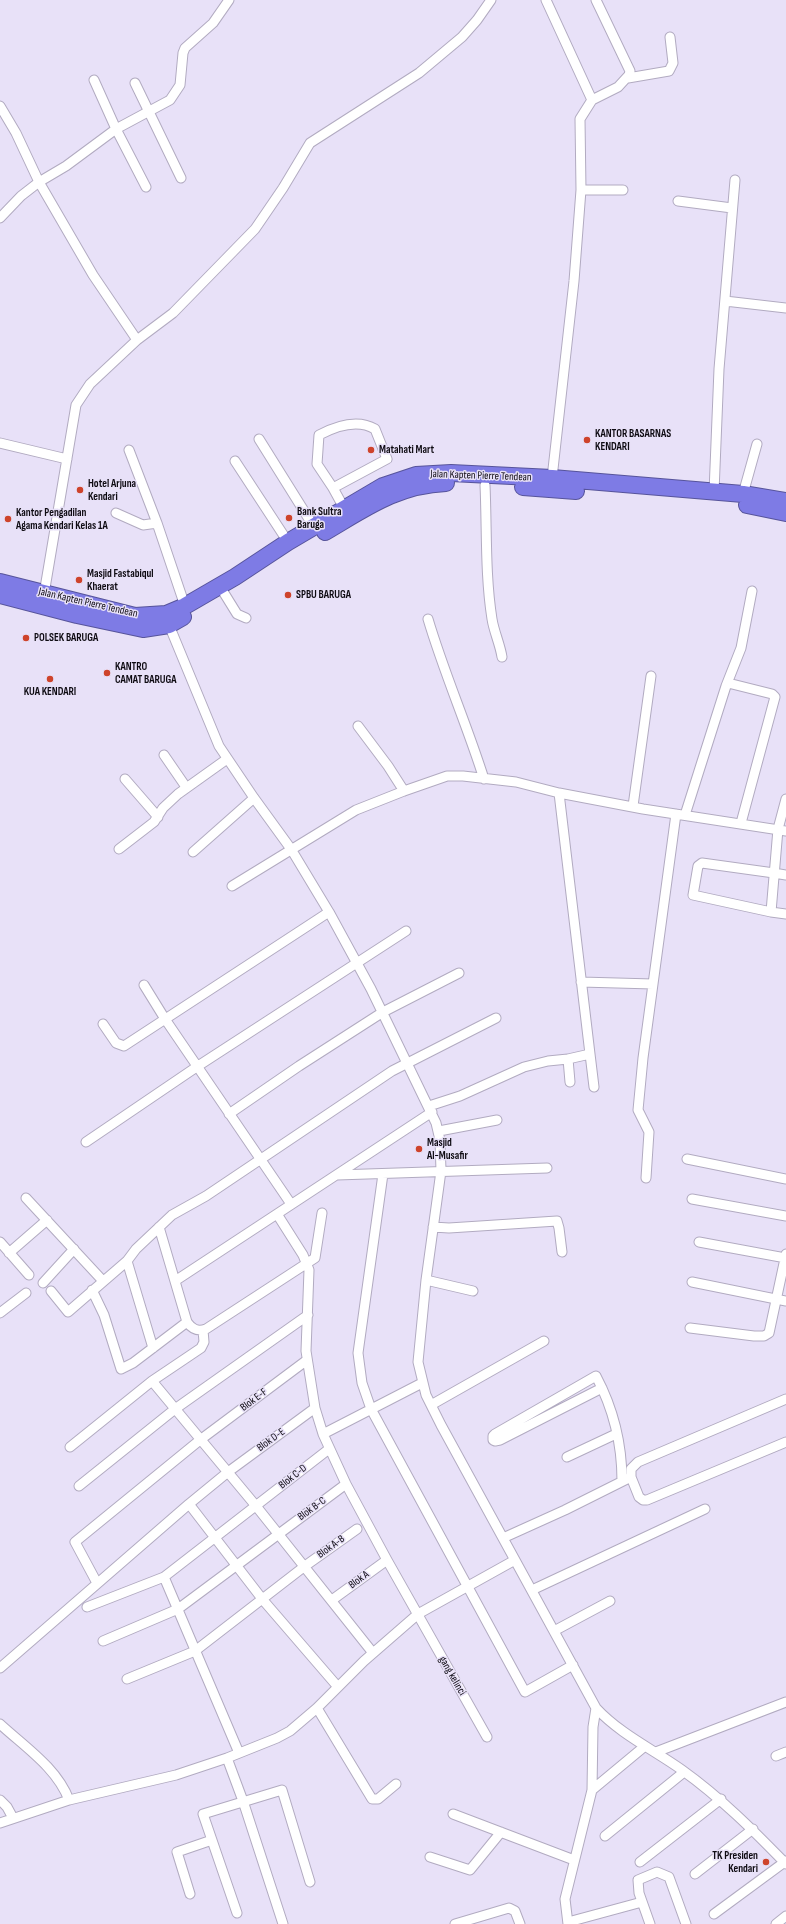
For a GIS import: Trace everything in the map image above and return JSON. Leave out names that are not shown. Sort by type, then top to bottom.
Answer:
[{"type":"highway","name":"Jalan Kapten Pierre Tendean","points":[[0,595],[77,615],[143,629],[169,624],[224,593],[274,558],[288,542],[383,486],[416,474],[451,473],[552,478],[606,489],[756,506],[786,513]]},
{"type":"highway","name":"Jalan Kapten Pierre Tendean","points":[[0,582],[135,616],[166,614],[185,606],[389,495],[411,487],[431,484],[714,492],[743,494],[786,502]]},
{"type":"street","points":[[0,218],[21,196],[39,182],[66,166],[116,129],[170,100],[180,85],[183,53],[185,48],[213,23],[229,0]]},
{"type":"street","points":[[44,594],[76,405],[90,384],[137,340],[173,313],[255,229],[276,199],[310,143],[419,73],[462,37],[477,20],[491,0]]},
{"type":"street","points":[[546,0],[592,100]]},
{"type":"street","points":[[552,478],[574,281],[581,190],[580,119],[592,100],[618,87],[628,78],[630,71],[596,0]]},
{"type":"street","points":[[628,78],[669,72],[673,63],[670,37]]},
{"type":"street","points":[[94,80],[116,129],[146,187]]},
{"type":"street","points":[[135,83],[181,178]]},
{"type":"street","points":[[0,106],[16,133],[39,182],[93,275],[137,340]]},
{"type":"street","points":[[714,492],[719,370],[734,180]]},
{"type":"street","points":[[581,190],[623,190]]},
{"type":"street","points":[[678,201],[732,208]]},
{"type":"street","points":[[724,301],[786,308]]},
{"type":"street","points":[[333,488],[387,459],[375,429],[362,424],[341,426],[319,435],[316,461],[344,508]]},
{"type":"street","points":[[260,439],[314,527]]},
{"type":"street","points":[[0,443],[67,459]]},
{"type":"street","points":[[743,494],[757,444]]},
{"type":"street","points":[[129,450],[157,523],[185,606]]},
{"type":"street","points":[[235,461],[288,542]]},
{"type":"street","points":[[486,485],[488,586],[492,620],[500,645],[502,657]]},
{"type":"street","points":[[116,513],[142,525],[157,523]]},
{"type":"street","points":[[646,1178],[649,1132],[638,1110],[653,984],[681,814],[741,648],[752,591]]},
{"type":"street","points":[[224,593],[237,614],[246,618]]},
{"type":"street","points":[[428,619],[439,657],[469,732],[484,779]]},
{"type":"street","points":[[169,624],[219,746],[291,849],[329,912],[383,1012],[430,1109],[439,1131],[441,1171],[426,1280],[418,1353],[422,1383],[431,1405],[454,1451],[596,1708],[614,1725],[656,1752],[721,1799],[785,1862],[714,1914]]},
{"type":"street","points":[[633,806],[651,676]]},
{"type":"street","points":[[728,683],[772,694],[775,697],[741,823]]},
{"type":"street","points":[[358,726],[388,766],[404,791]]},
{"type":"street","points":[[164,755],[186,787]]},
{"type":"street","points":[[119,849],[150,826],[167,804],[186,787],[227,759]]},
{"type":"street","points":[[232,886],[356,810],[447,776],[463,776],[516,782],[559,793],[782,830]]},
{"type":"street","points":[[125,779],[158,816]]},
{"type":"street","points":[[559,793],[594,1087]]},
{"type":"street","points":[[192,852],[254,798]]},
{"type":"street","points":[[771,912],[774,873],[786,799]]},
{"type":"street","points":[[786,875],[702,863],[698,866],[693,892],[694,897],[786,914]]},
{"type":"street","points":[[103,1024],[116,1043],[124,1046],[329,912]]},
{"type":"street","points":[[86,1142],[198,1066],[406,931]]},
{"type":"street","points":[[229,1114],[299,1066],[383,1012],[459,973]]},
{"type":"street","points":[[582,982],[653,984]]},
{"type":"street","points":[[144,985],[165,1019],[291,1204]]},
{"type":"street","points":[[51,1290],[68,1312],[127,1261],[136,1249],[172,1215],[206,1196],[407,1062],[496,1018]]},
{"type":"street","points":[[175,1281],[337,1175],[430,1109],[524,1066],[590,1054]]},
{"type":"street","points":[[568,1059],[570,1082]]},
{"type":"street","points":[[439,1131],[496,1120]]},
{"type":"street","points":[[686,1159],[786,1180]]},
{"type":"street","points":[[337,1175],[547,1168]]},
{"type":"street","points":[[383,1174],[358,1353],[362,1383],[371,1409],[524,1692],[573,1664]]},
{"type":"street","points":[[26,1198],[103,1281]]},
{"type":"street","points":[[692,1199],[786,1216]]},
{"type":"street","points":[[159,1227],[187,1322],[194,1329],[203,1330],[315,1258],[317,1254],[322,1213]]},
{"type":"street","points":[[277,1214],[307,1264]]},
{"type":"street","points":[[9,1253],[47,1220]]},
{"type":"street","points":[[433,1227],[449,1228],[557,1221],[562,1252]]},
{"type":"street","points":[[0,1242],[29,1275]]},
{"type":"street","points":[[690,1328],[764,1336],[769,1333],[782,1300],[786,1257],[699,1242]]},
{"type":"street","points":[[43,1283],[74,1249]]},
{"type":"street","points":[[127,1261],[153,1348]]},
{"type":"street","name":"gang kelinci","points":[[307,1264],[310,1278],[306,1342],[307,1360],[315,1408],[323,1434],[346,1484],[387,1560],[487,1737]]},
{"type":"street","points":[[426,1280],[473,1291]]},
{"type":"street","points":[[692,1282],[782,1300]]},
{"type":"street","points":[[92,1290],[104,1315],[121,1369],[153,1348],[187,1322]]},
{"type":"street","points":[[0,1313],[26,1293]]},
{"type":"street","points":[[79,1486],[175,1409],[308,1315]]},
{"type":"street","points":[[70,1447],[152,1381],[201,1348],[204,1342],[203,1330]]},
{"type":"street","points":[[431,1405],[544,1341]]},
{"type":"street","name":"Blok E-F","points":[[97,1583],[75,1542],[200,1440],[307,1360]]},
{"type":"street","points":[[602,1388],[500,1440],[493,1440],[493,1436],[495,1434],[596,1376],[602,1388],[612,1414],[622,1459],[622,1481]]},
{"type":"street","points":[[152,1381],[279,1533],[373,1653]]},
{"type":"street","points":[[323,1434],[422,1383]]},
{"type":"street","points":[[786,1398],[638,1462],[631,1469],[631,1477],[639,1497],[647,1500],[786,1442]]},
{"type":"street","name":"Blok D-E","points":[[0,1668],[189,1504],[228,1472],[315,1408]]},
{"type":"street","points":[[567,1457],[616,1434]]},
{"type":"street","name":"Blok C-D","points":[[87,1607],[164,1577],[329,1448]]},
{"type":"street","points":[[503,1538],[565,1510],[631,1477]]},
{"type":"street","name":"Blok B-C","points":[[103,1641],[178,1609],[238,1566],[279,1533],[346,1484]]},
{"type":"street","points":[[189,1504],[216,1537],[263,1600],[338,1687]]},
{"type":"street","points":[[532,1590],[705,1509]]},
{"type":"street","name":"Blok A-B","points":[[127,1679],[196,1651],[305,1566],[357,1529]]},
{"type":"street","name":"Blok A","points":[[332,1600],[387,1560]]},
{"type":"street","points":[[0,1823],[69,1800],[161,1779],[239,1754],[290,1731],[318,1708],[373,1653],[418,1614],[515,1560]]},
{"type":"street","points":[[164,1577],[239,1754]]},
{"type":"street","points":[[554,1631],[610,1601]]},
{"type":"street","points":[[656,1752],[786,1702]]},
{"type":"street","points":[[318,1708],[372,1799],[378,1799],[396,1784]]},
{"type":"street","points":[[596,1708],[593,1727],[592,1790],[565,1898],[568,1923],[642,1902]]},
{"type":"street","points":[[0,1724],[55,1774],[65,1788],[69,1800]]},
{"type":"street","points":[[592,1790],[645,1746]]},
{"type":"street","points":[[776,1756],[786,1752]]},
{"type":"street","points":[[227,1758],[243,1801],[283,1924]]},
{"type":"street","points":[[605,1836],[684,1772]]},
{"type":"street","points":[[237,1913],[203,1814],[282,1790],[310,1882]]},
{"type":"street","points":[[640,1862],[721,1799]]},
{"type":"street","points":[[0,1800],[7,1807],[13,1818]]},
{"type":"street","points":[[453,1814],[574,1860]]},
{"type":"street","points":[[695,1874],[753,1829]]},
{"type":"street","points":[[430,1857],[470,1870],[501,1832]]},
{"type":"street","points":[[190,1894],[177,1852],[212,1840]]},
{"type":"street","points":[[650,1924],[639,1893],[638,1880],[657,1872],[669,1876],[686,1924]]},
{"type":"street","points":[[455,1924],[509,1908],[515,1911],[520,1924]]},
{"type":"street","points":[[776,1924],[786,1916]]},
{"type":"place","name":"KANTOR BASARNAS KENDARI","points":[[587,440]]},
{"type":"place","name":"Matahati Mart","points":[[371,450]]},
{"type":"place","name":"Hotel Arjuna Kendari","points":[[80,490]]},
{"type":"place","name":"Bank Sultra Baruga","points":[[289,518]]},
{"type":"place","name":"Kantor Pengadilan Agama Kendari Kelas 1A","points":[[8,519]]},
{"type":"place","name":"Masjid Fastabiqul Khaerat","points":[[79,580]]},
{"type":"place","name":"SPBU BARUGA","points":[[288,595]]},
{"type":"place","name":"POLSEK BARUGA","points":[[26,638]]},
{"type":"place","name":"KANTRO CAMAT BARUGA","points":[[107,673]]},
{"type":"place","name":"KUA KENDARI","points":[[50,679]]},
{"type":"place","name":"Masjid Al-Musafir","points":[[419,1149]]},
{"type":"place","name":"TK Presiden Kendari","points":[[766,1862]]}]
